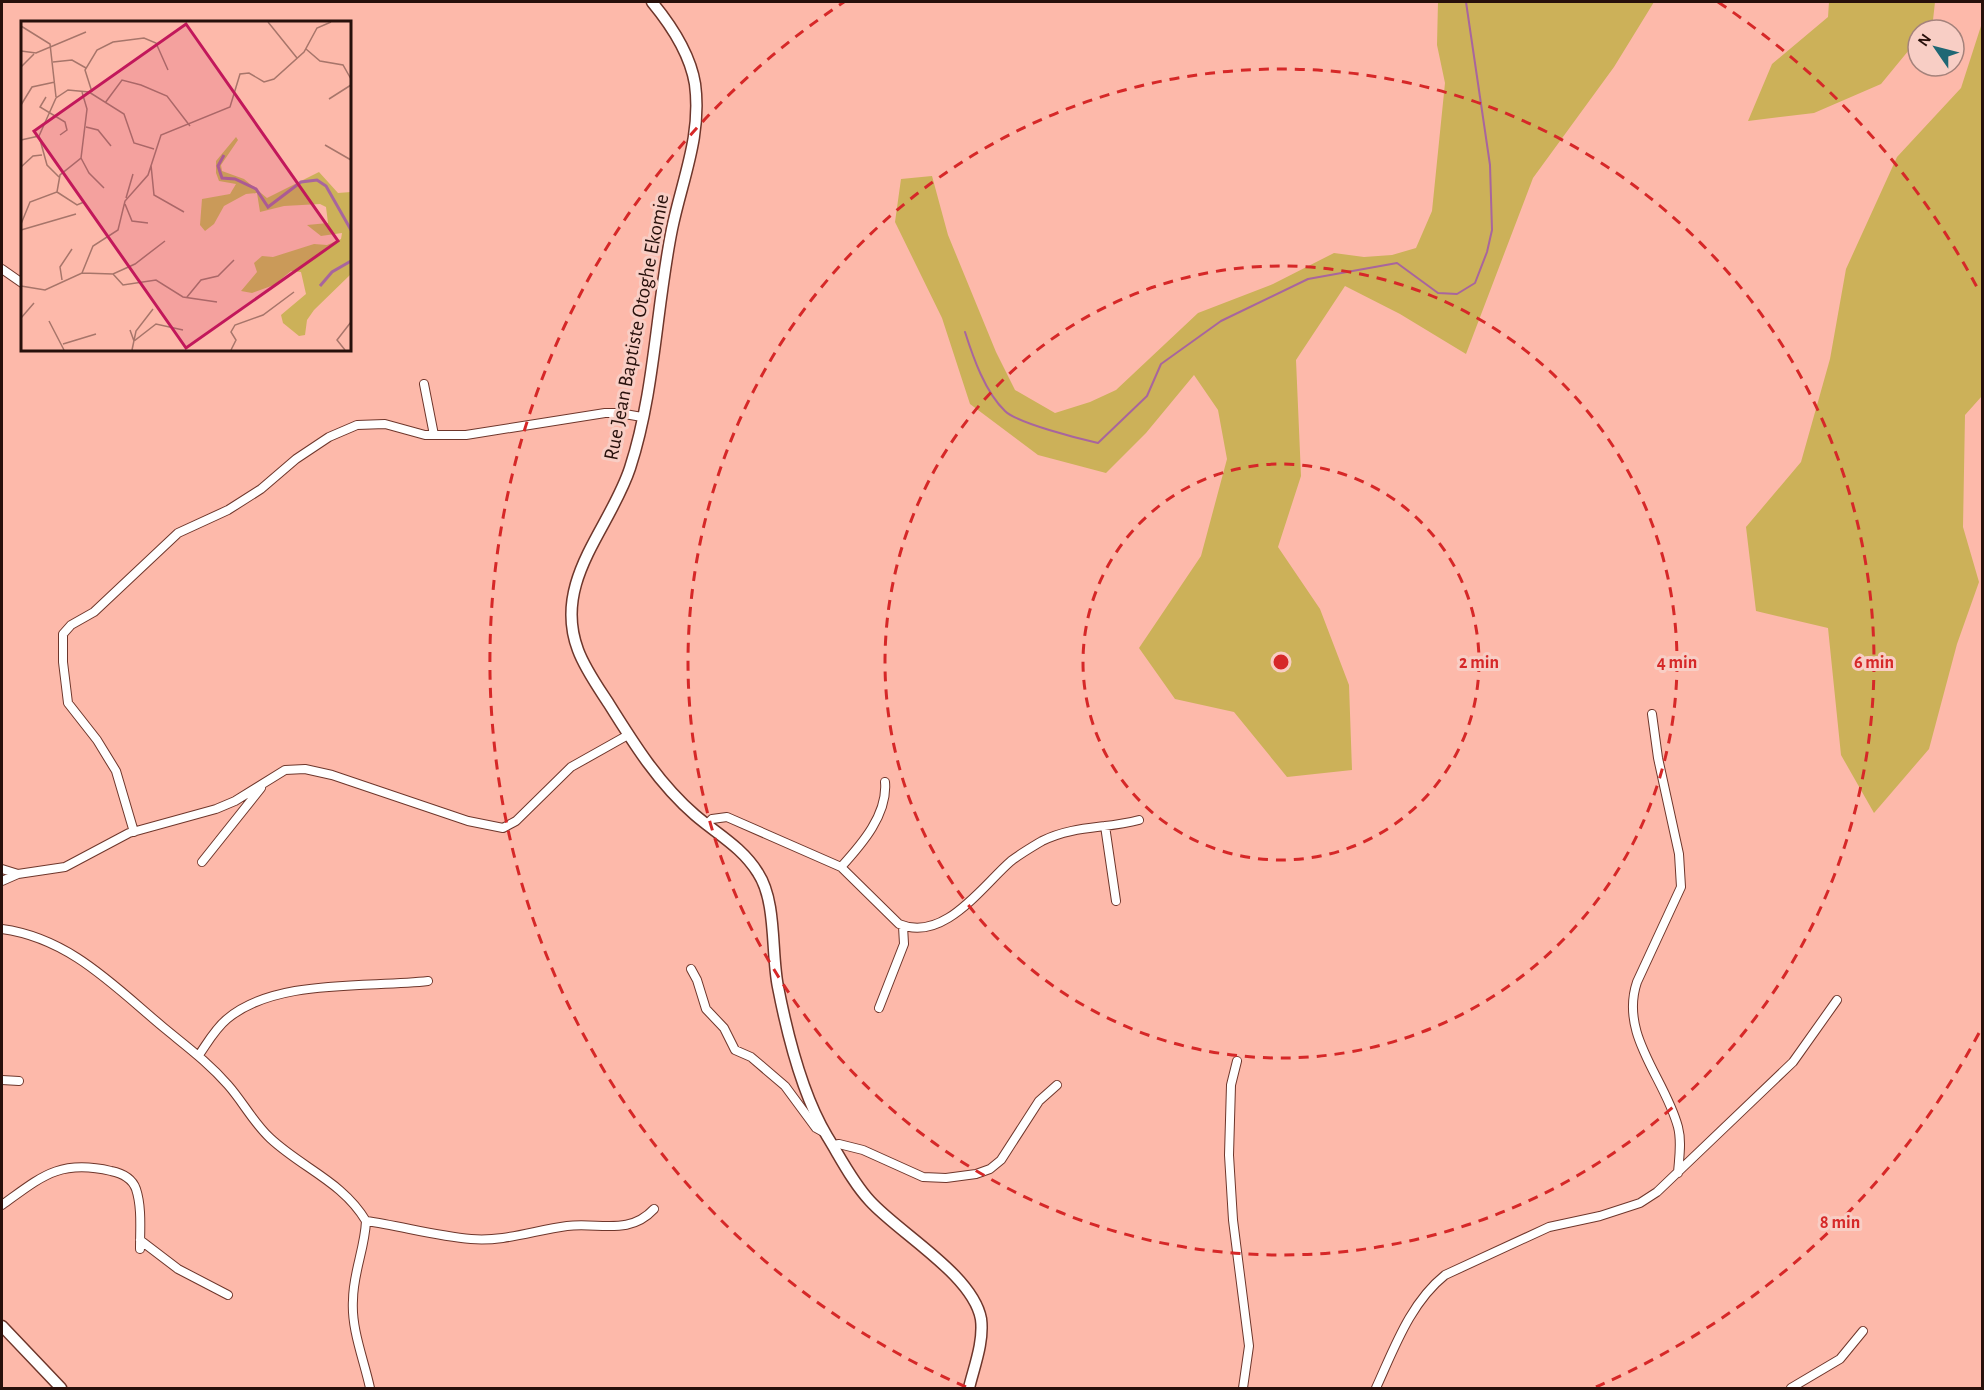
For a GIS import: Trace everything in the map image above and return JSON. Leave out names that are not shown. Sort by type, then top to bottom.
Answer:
[{"type":"street","name":"Rue Jean Baptiste Otoghe Ekomie","points":[[652,2],[673,28],[692,69],[697,127],[693,151],[672,226],[642,417],[624,485],[580,568],[574,585],[571,617],[578,649],[585,666],[628,735],[658,777],[706,825],[736,847],[764,883],[768,900],[777,987],[800,1070],[825,1133],[873,1204],[930,1252],[974,1302],[981,1316],[981,1335],[969,1389]]},
{"type":"street","points":[[2,269],[21,282]]},
{"type":"street","points":[[424,384],[434,435]]},
{"type":"street","points":[[134,831],[116,771],[97,740],[68,703],[63,662],[63,634],[71,625],[94,612],[178,533],[228,510],[329,437],[357,425],[386,424],[434,435],[466,435],[605,413],[642,417]]},
{"type":"street","points":[[1652,714],[1658,758],[1679,854],[1681,887],[1637,982],[1632,997],[1632,1011],[1648,1060],[1678,1126],[1680,1147],[1678,1173]]},
{"type":"street","points":[[2,881],[18,874],[64,867],[134,831],[216,809],[235,801],[285,770],[305,769],[360,783],[468,821],[503,828],[516,821],[571,767],[628,735]]},
{"type":"street","points":[[202,862],[267,780]]},
{"type":"street","points":[[841,867],[866,836],[884,805],[885,782]]},
{"type":"street","points":[[706,825],[720,817],[740,820],[841,867],[903,926],[919,927],[939,922],[962,911],[1013,859],[1041,842],[1069,830],[1139,820]]},
{"type":"street","points":[[1105,826],[1116,901]]},
{"type":"street","points":[[2,869],[18,874]]},
{"type":"street","points":[[879,1008],[904,944],[903,926]]},
{"type":"street","points":[[2,929],[64,949],[97,969],[199,1055],[230,1087],[268,1136],[349,1197],[366,1221],[363,1250],[354,1280],[352,1303],[370,1389]]},
{"type":"street","points":[[691,969],[697,980],[706,1010],[724,1028],[735,1050],[751,1057],[786,1086],[816,1128],[825,1133]]},
{"type":"street","points":[[199,1055],[216,1029],[228,1017],[273,996],[314,987],[365,987],[428,981]]},
{"type":"street","points":[[1376,1389],[1412,1314],[1445,1275],[1549,1227],[1600,1216],[1640,1203],[1678,1173],[1793,1062],[1837,1000]]},
{"type":"street","points":[[1238,1061],[1231,1085],[1229,1155],[1233,1220],[1249,1346],[1243,1389]]},
{"type":"street","points":[[2,1080],[19,1081]]},
{"type":"street","points":[[837,1150],[839,1144],[863,1150],[923,1177],[946,1178],[976,1174],[990,1169],[1001,1160],[1039,1101],[1058,1085]]},
{"type":"street","points":[[2,1205],[38,1178],[64,1167],[118,1172],[129,1178],[136,1187],[140,1249]]},
{"type":"street","points":[[366,1221],[472,1239],[496,1238],[569,1226],[626,1227],[646,1218],[654,1209]]},
{"type":"street","points":[[140,1240],[178,1269],[228,1295]]},
{"type":"street","points":[[2,1326],[56,1387]]},
{"type":"street","points":[[1791,1389],[1840,1359],[1863,1331]]},
{"type":"shaded area","points":[[1438,2],[1654,2],[1614,67],[1533,178],[1466,354],[1400,314],[1345,286],[1296,360],[1301,476],[1278,547],[1320,609],[1349,685],[1352,770],[1287,777],[1234,712],[1175,699],[1139,648],[1201,556],[1227,459],[1218,410],[1194,375],[1146,433],[1106,473],[1038,455],[970,404],[942,318],[895,222],[901,179],[932,176],[948,235],[996,352],[1015,390],[1055,413],[1090,402],[1116,390],[1198,313],[1273,284],[1334,253],[1364,257],[1392,255],[1416,248],[1432,211],[1445,83],[1437,45]]},
{"type":"shaded area","points":[[1829,2],[1935,2],[1933,18],[1906,18],[1906,54],[1881,84],[1814,113],[1748,121],[1772,64],[1828,17]]},
{"type":"shaded area","points":[[1982,5],[1982,396],[1965,415],[1963,527],[1979,582],[1957,644],[1929,749],[1874,813],[1841,755],[1828,628],[1756,611],[1746,527],[1801,462],[1830,359],[1846,269],[1897,157],[1961,88],[1981,26]]},
{"type":"waterway","points":[[965,332],[976,363],[991,394],[1005,411],[1035,425],[1098,443],[1147,396],[1161,364],[1221,321],[1308,279],[1397,263],[1438,293],[1457,294],[1475,283],[1487,252],[1492,230],[1490,165],[1466,2]]}]
